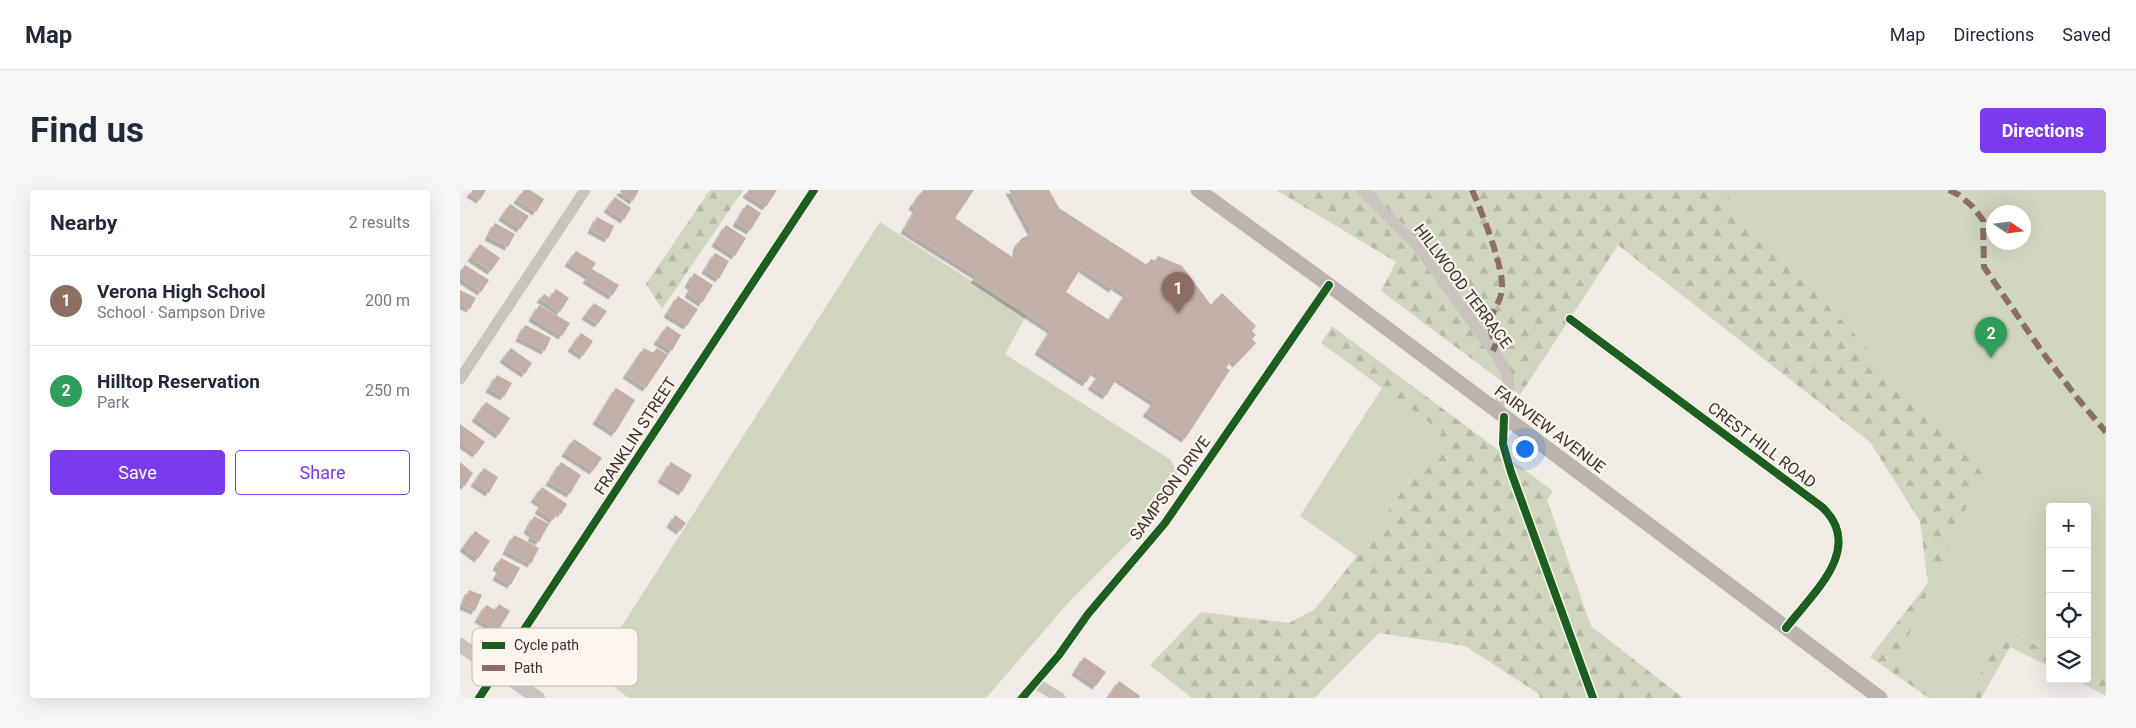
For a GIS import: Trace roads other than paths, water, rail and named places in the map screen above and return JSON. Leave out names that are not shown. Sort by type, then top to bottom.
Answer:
[{"type":"main road","name":"FAIRVIEW AVENUE","points":[[1198,190],[1329,285],[1880,698]]},
{"type":"street","points":[[460,379],[585,190]]},
{"type":"street","name":"FRANKLIN STREET","points":[[525,628],[814,190]]},
{"type":"street","name":"HILLWOOD TERRACE","points":[[1362,190],[1418,247],[1498,357],[1508,375],[1510,386],[1507,394],[1495,410]]},
{"type":"street","name":"SAMPSON DRIVE","points":[[1022,698],[1059,655],[1088,614],[1165,523],[1329,285]]},
{"type":"street","name":"CREST HILL ROAD","points":[[1570,319],[1822,506],[1832,518],[1839,540],[1835,563],[1786,628]]},
{"type":"street","points":[[460,645],[472,653]]},
{"type":"street","points":[[1035,683],[1060,698]]},
{"type":"street","name":"FRANKLIN STREET","points":[[479,698],[487,686]]},
{"type":"street","points":[[520,686],[538,698]]},
{"type":"place","name":"Verona High School","points":[[1178,313]]},
{"type":"place","name":"Hilltop Reservation","points":[[1991,358]]}]
